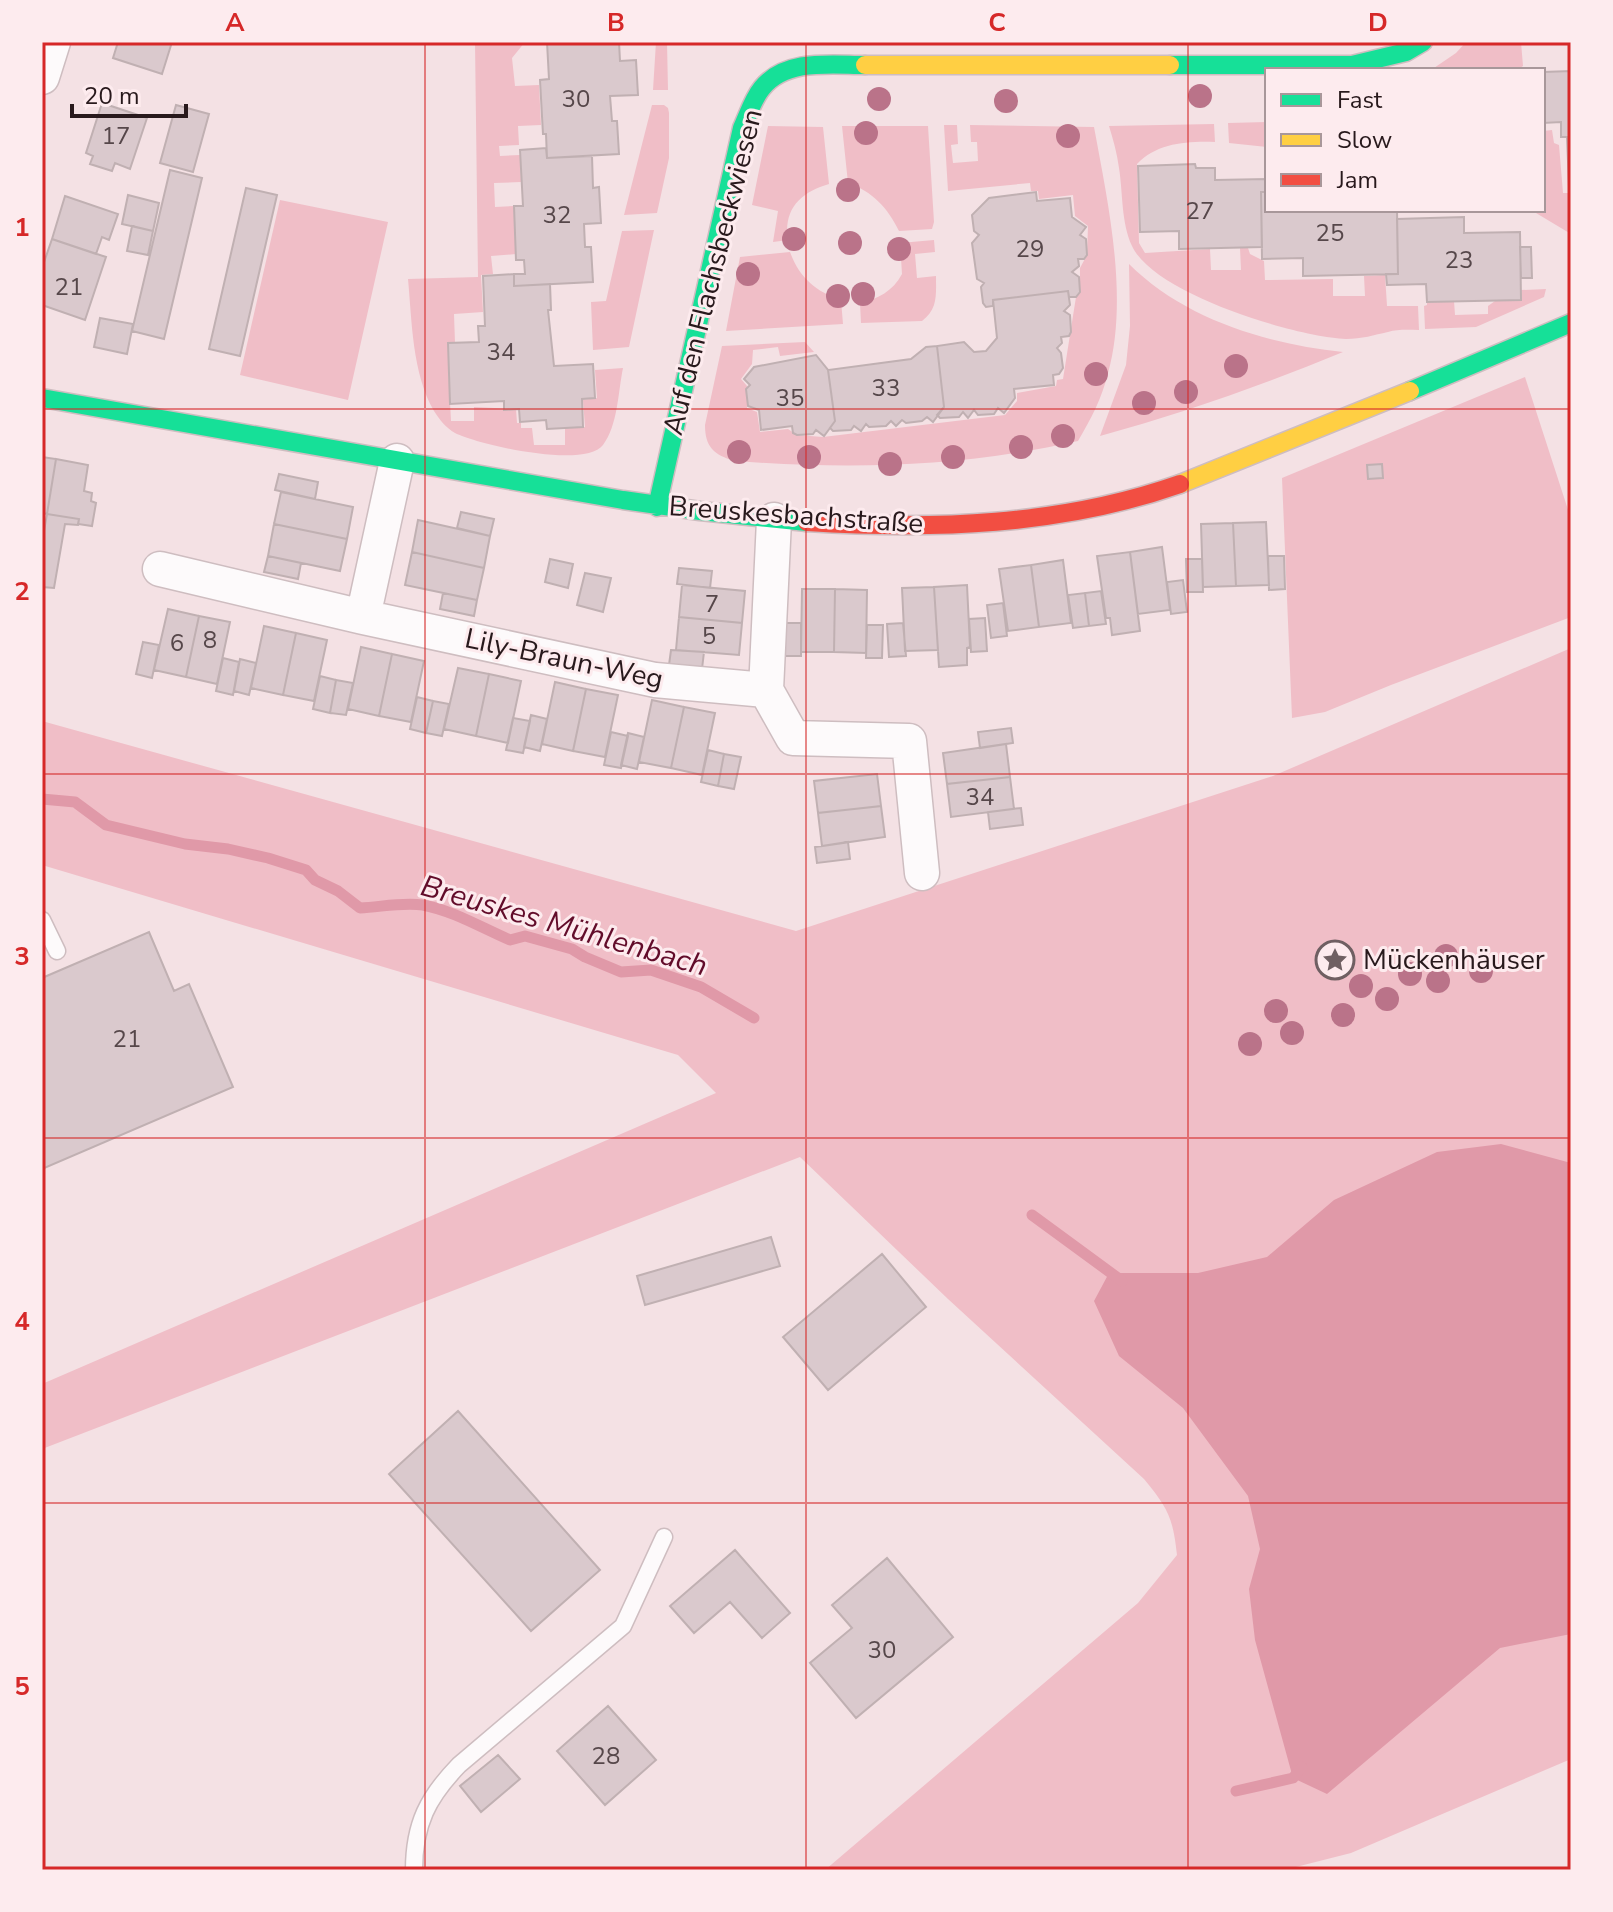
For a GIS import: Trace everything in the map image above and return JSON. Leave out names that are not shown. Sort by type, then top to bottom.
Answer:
[{"type":"street","points":[[42,77],[53,42]]},
{"type":"street","name":"Auf den Flachsbeckwiesen","points":[[657,507],[742,128],[758,89],[778,73],[806,65],[1352,65],[1406,52],[1423,42]]},
{"type":"street","name":"Breuskesbachstraße","points":[[42,398],[657,507],[774,520],[878,526],[982,523],[1085,510],[1189,482],[1571,323]]},
{"type":"street","points":[[363,617],[397,461]]},
{"type":"street","points":[[774,520],[766,690],[793,738],[909,741],[922,873]]},
{"type":"street","name":"Lily-Braun-Weg","points":[[160,569],[363,617],[655,680],[766,690]]},
{"type":"lane","points":[[42,920],[57,951]]},
{"type":"lane","points":[[414,1870],[421,1817],[437,1788],[459,1765],[623,1626],[664,1537]]},
{"type":"shaded area","points":[[475,42],[525,42],[512,58],[515,86],[539,85],[541,125],[518,126],[519,145],[499,146],[500,156],[520,155],[521,182],[494,183],[495,207],[514,206],[516,254],[491,256],[493,274],[481,275],[483,312],[454,314],[455,343],[448,363],[451,421],[474,421],[474,407],[516,409],[517,423],[521,423],[521,428],[532,428],[534,445],[565,445],[565,428],[585,427],[583,400],[597,398],[595,370],[623,368],[612,428],[603,445],[592,452],[555,455],[531,452],[455,433],[434,411],[421,380],[414,346],[408,279],[478,277]]},
{"type":"shaded area","points":[[656,42],[667,42],[668,90],[653,90]]},
{"type":"shaded area","points":[[1466,42],[1521,42],[1523,66],[1434,68]]},
{"type":"shaded area","points":[[652,105],[664,105],[669,113],[669,158],[657,213],[624,215]]},
{"type":"shaded area","points":[[1265,122],[1265,147],[1229,143],[1228,123]]},
{"type":"shaded area","points":[[1214,124],[1215,142],[1173,145],[1154,152],[1137,164],[1139,243],[1145,253],[1210,249],[1211,270],[1241,270],[1240,248],[1248,248],[1250,254],[1264,261],[1265,280],[1333,279],[1333,296],[1365,296],[1364,276],[1385,275],[1387,306],[1418,306],[1419,330],[1396,330],[1346,339],[1295,330],[1228,310],[1196,296],[1145,264],[1132,246],[1126,227],[1118,162],[1109,126]]},
{"type":"shaded area","points":[[944,125],[957,125],[958,144],[951,145],[953,163],[978,161],[977,142],[971,142],[970,125],[1094,127],[1114,250],[1117,314],[1106,382],[1078,441],[992,456],[907,464],[779,464],[735,461],[716,453],[707,439],[705,425],[722,346],[805,342],[814,352],[780,356],[778,347],[753,350],[752,364],[741,379],[747,386],[747,408],[757,412],[760,432],[788,429],[797,435],[823,437],[1005,415],[1017,401],[1017,393],[1056,386],[1057,380],[1063,379],[1076,297],[1080,292],[1080,268],[1087,255],[1088,226],[1075,216],[1073,195],[1039,199],[1038,191],[1031,191],[1030,183],[948,191]]},
{"type":"shaded area","points":[[768,126],[823,127],[829,184],[810,192],[796,203],[788,219],[788,240],[773,242],[778,211],[752,205]]},
{"type":"shaded area","points":[[842,126],[928,126],[932,229],[899,231],[878,201],[848,183]]},
{"type":"shaded area","points":[[1552,130],[1554,143],[1559,145],[1563,193],[1571,193],[1571,234],[1534,212],[1545,212],[1545,131]]},
{"type":"shaded area","points":[[280,200],[388,222],[348,400],[240,375]]},
{"type":"shaded area","points":[[654,230],[629,347],[593,350],[591,302],[606,301],[622,231]]},
{"type":"shaded area","points":[[934,240],[935,252],[915,254],[917,278],[936,276],[935,301],[931,312],[922,321],[861,323],[860,303],[884,293],[902,274],[900,243]]},
{"type":"shaded area","points":[[790,252],[798,269],[810,282],[824,293],[841,300],[843,324],[726,331],[740,257]]},
{"type":"shaded area","points":[[1129,264],[1175,300],[1228,326],[1285,343],[1343,352],[1223,398],[1100,436],[1126,365],[1130,326]]},
{"type":"shaded area","points":[[1546,289],[1544,297],[1476,327],[1425,329],[1424,306],[1427,302],[1454,301],[1455,315],[1488,314],[1488,306],[1495,301],[1521,300],[1521,290]]},
{"type":"shaded area","points":[[1525,377],[1571,519],[1571,617],[1325,712],[1292,718],[1282,478]]},
{"type":"shaded area","points":[[1571,648],[1571,1759],[1351,1853],[1284,1870],[825,1870],[1138,1603],[1177,1555],[1168,1514],[1144,1479],[948,1299],[800,1157],[42,1449],[42,1384],[716,1093],[678,1055],[42,865],[42,721],[796,931],[1273,776]]},
{"type":"shaded area","points":[[1501,1144],[1571,1163],[1571,1634],[1500,1648],[1327,1794],[1293,1778],[1255,1640],[1249,1589],[1260,1549],[1248,1496],[1183,1408],[1119,1356],[1094,1301],[1109,1273],[1198,1273],[1267,1257],[1334,1200],[1437,1152]]},
{"type":"building","points":[[118,42],[172,42],[162,74],[113,58]]},
{"type":"building","points":[[547,42],[619,42],[620,61],[636,60],[638,95],[610,96],[612,121],[617,121],[619,154],[547,158],[540,80],[549,79]]},
{"type":"building","points":[[1571,71],[1571,186],[1567,137],[1561,137],[1561,122],[1545,123],[1545,72]]},
{"type":"building","points":[[102,103],[147,118],[130,169],[115,163],[112,171],[90,164],[93,156],[86,153]]},
{"type":"building","points":[[176,105],[209,114],[193,172],[160,163]]},
{"type":"building","points":[[546,148],[547,158],[592,156],[593,188],[599,187],[601,223],[584,224],[585,247],[591,247],[593,282],[514,286],[514,274],[525,274],[524,260],[516,260],[514,206],[523,206],[520,150]]},
{"type":"building","points":[[1195,164],[1196,168],[1215,168],[1215,180],[1265,179],[1265,192],[1261,192],[1262,247],[1179,249],[1179,231],[1140,232],[1138,166]]},
{"type":"building","points":[[170,170],[202,178],[164,339],[132,331]]},
{"type":"building","points":[[246,188],[277,195],[240,356],[209,349]]},
{"type":"building","points":[[1036,192],[1037,201],[1070,198],[1072,217],[1086,227],[1080,235],[1086,239],[1087,255],[1084,259],[1078,259],[1079,266],[1072,272],[1079,277],[1080,292],[1076,297],[1069,297],[1068,291],[993,300],[993,306],[986,307],[981,287],[984,283],[977,279],[972,243],[979,235],[974,231],[972,215],[989,198]]},
{"type":"building","points":[[1261,192],[1265,192],[1265,212],[1397,212],[1398,274],[1303,276],[1303,258],[1262,259]]},
{"type":"building","points":[[128,195],[159,203],[153,231],[122,224]]},
{"type":"building","points":[[65,196],[118,214],[109,240],[102,237],[96,254],[52,239]]},
{"type":"building","points":[[1464,217],[1464,233],[1520,232],[1521,300],[1427,302],[1426,284],[1387,285],[1386,274],[1398,274],[1397,219]]},
{"type":"building","points":[[132,226],[153,231],[148,255],[127,251]]},
{"type":"building","points":[[52,239],[106,257],[85,320],[42,305],[42,268]]},
{"type":"building","points":[[1520,247],[1531,247],[1532,278],[1521,278]]},
{"type":"building","points":[[514,274],[514,286],[550,284],[551,310],[548,310],[554,366],[593,364],[595,398],[582,399],[583,427],[547,429],[546,420],[520,422],[519,409],[504,410],[504,401],[450,404],[448,343],[479,342],[478,326],[485,326],[483,276]]},
{"type":"building","points":[[1068,291],[1070,305],[1064,311],[1070,315],[1071,332],[1069,336],[1061,337],[1062,343],[1057,348],[1063,368],[1059,374],[1053,375],[1054,385],[1014,389],[1015,398],[1004,413],[998,408],[994,414],[978,415],[974,410],[968,418],[963,412],[959,417],[940,418],[937,415],[944,407],[937,346],[964,342],[974,352],[986,351],[997,338],[993,300]]},
{"type":"building","points":[[100,318],[133,324],[127,354],[94,347]]},
{"type":"building","points":[[937,346],[944,407],[933,422],[927,417],[922,421],[906,423],[902,420],[896,426],[891,421],[886,426],[869,427],[866,424],[861,431],[854,426],[851,430],[833,431],[830,428],[835,421],[828,370],[911,359],[926,347]]},
{"type":"building","points":[[816,355],[828,370],[835,421],[830,428],[824,436],[816,430],[813,434],[797,435],[793,433],[792,426],[761,430],[759,410],[748,406],[746,389],[750,385],[744,379],[754,367]]},
{"type":"building","points":[[42,457],[56,459],[47,514],[42,513]]},
{"type":"building","points":[[56,459],[88,465],[84,491],[92,493],[91,501],[96,503],[92,526],[78,524],[79,519],[47,514]]},
{"type":"building","points":[[1382,464],[1383,478],[1368,479],[1367,465]]},
{"type":"building","points":[[279,474],[318,482],[315,499],[275,490]]},
{"type":"building","points":[[281,492],[353,507],[347,539],[274,524]]},
{"type":"building","points":[[461,512],[494,519],[490,536],[457,528]]},
{"type":"building","points":[[47,514],[79,519],[78,525],[65,524],[54,588],[42,587],[42,542]]},
{"type":"building","points":[[418,520],[490,536],[484,568],[412,552]]},
{"type":"building","points":[[1266,522],[1269,585],[1236,586],[1233,523]]},
{"type":"building","points":[[1233,523],[1236,586],[1203,587],[1201,524]]},
{"type":"building","points":[[274,524],[347,539],[340,571],[268,556]]},
{"type":"building","points":[[1162,547],[1170,610],[1138,614],[1130,552]]},
{"type":"building","points":[[412,552],[484,568],[477,600],[405,585]]},
{"type":"building","points":[[1130,552],[1140,631],[1112,635],[1110,618],[1106,618],[1097,556]]},
{"type":"building","points":[[268,556],[301,563],[298,579],[264,572]]},
{"type":"building","points":[[1268,556],[1284,556],[1285,589],[1269,590]]},
{"type":"building","points":[[550,559],[573,564],[568,588],[545,582]]},
{"type":"building","points":[[1186,559],[1202,559],[1203,592],[1187,592]]},
{"type":"building","points":[[1063,560],[1071,623],[1039,627],[1031,565]]},
{"type":"building","points":[[1031,565],[1039,627],[1008,631],[999,569]]},
{"type":"building","points":[[679,568],[712,571],[710,588],[677,584]]},
{"type":"building","points":[[585,573],[611,578],[603,612],[577,605]]},
{"type":"building","points":[[1183,580],[1187,612],[1171,614],[1167,582]]},
{"type":"building","points":[[682,585],[745,591],[742,623],[679,617]]},
{"type":"building","points":[[967,585],[970,647],[967,648],[967,665],[939,667],[934,587]]},
{"type":"building","points":[[934,587],[938,650],[905,651],[902,588]]},
{"type":"building","points":[[802,589],[835,589],[834,652],[801,652]]},
{"type":"building","points":[[835,589],[867,590],[866,653],[834,652]]},
{"type":"building","points":[[1101,591],[1106,624],[1089,626],[1085,593]]},
{"type":"building","points":[[443,593],[477,600],[474,616],[440,609]]},
{"type":"building","points":[[1085,593],[1089,626],[1073,628],[1068,595]]},
{"type":"building","points":[[1003,603],[1007,636],[991,638],[987,605]]},
{"type":"building","points":[[168,609],[199,616],[186,677],[154,670]]},
{"type":"building","points":[[199,616],[230,622],[217,684],[186,677]]},
{"type":"building","points":[[679,617],[742,623],[739,655],[676,650]]},
{"type":"building","points":[[985,618],[987,651],[971,652],[969,619]]},
{"type":"building","points":[[785,623],[801,623],[801,656],[784,656]]},
{"type":"building","points":[[903,623],[906,656],[889,657],[887,624]]},
{"type":"building","points":[[867,625],[883,625],[882,658],[866,658]]},
{"type":"building","points":[[264,626],[296,633],[283,695],[251,688]]},
{"type":"building","points":[[296,633],[327,640],[314,701],[283,695]]},
{"type":"building","points":[[143,642],[159,645],[152,678],[136,674]]},
{"type":"building","points":[[361,647],[392,654],[379,716],[348,709]]},
{"type":"building","points":[[671,650],[704,652],[702,669],[669,665]]},
{"type":"building","points":[[392,654],[424,661],[411,722],[379,716]]},
{"type":"building","points":[[223,658],[239,662],[233,695],[216,691]]},
{"type":"building","points":[[240,659],[256,663],[249,695],[234,691]]},
{"type":"building","points":[[458,668],[489,674],[476,736],[444,729]]},
{"type":"building","points":[[489,674],[521,681],[508,743],[476,736]]},
{"type":"building","points":[[320,676],[336,680],[330,713],[313,709]]},
{"type":"building","points":[[336,680],[353,683],[346,715],[330,713]]},
{"type":"building","points":[[555,682],[586,689],[573,751],[542,744]]},
{"type":"building","points":[[586,689],[618,695],[605,757],[573,751]]},
{"type":"building","points":[[417,697],[433,701],[426,733],[410,729]]},
{"type":"building","points":[[652,700],[684,707],[671,768],[639,762]]},
{"type":"building","points":[[433,701],[449,704],[442,736],[426,733]]},
{"type":"building","points":[[684,707],[715,713],[702,775],[671,768]]},
{"type":"building","points":[[531,715],[547,719],[540,751],[524,747]]},
{"type":"building","points":[[513,718],[530,721],[523,753],[506,750]]},
{"type":"building","points":[[1011,728],[1013,743],[980,748],[978,732]]},
{"type":"building","points":[[611,732],[628,736],[621,768],[604,765]]},
{"type":"building","points":[[628,733],[644,737],[637,769],[621,765]]},
{"type":"building","points":[[1006,744],[1010,777],[947,784],[943,753]]},
{"type":"building","points":[[708,750],[724,754],[718,786],[701,782]]},
{"type":"building","points":[[724,754],[741,757],[734,789],[718,786]]},
{"type":"building","points":[[877,774],[881,806],[818,813],[814,781]]},
{"type":"building","points":[[1010,777],[1014,809],[951,817],[947,784]]},
{"type":"building","points":[[881,806],[885,837],[822,846],[818,813]]},
{"type":"building","points":[[1021,808],[1023,825],[990,829],[988,812]]},
{"type":"building","points":[[848,842],[850,859],[817,863],[815,847]]},
{"type":"building","points":[[149,932],[174,991],[189,984],[233,1087],[42,1169],[42,978]]},
{"type":"building","points":[[771,1237],[780,1266],[645,1305],[637,1276]]},
{"type":"building","points":[[882,1254],[926,1307],[828,1390],[783,1337]]},
{"type":"building","points":[[458,1411],[600,1570],[531,1631],[389,1474]]},
{"type":"building","points":[[735,1550],[790,1613],[762,1638],[730,1602],[694,1633],[670,1606]]},
{"type":"building","points":[[887,1558],[953,1637],[856,1718],[810,1663],[852,1628],[832,1605]]},
{"type":"building","points":[[608,1706],[656,1760],[605,1805],[557,1751]]},
{"type":"building","points":[[498,1755],[520,1779],[481,1812],[460,1786]]},
{"type":"waterway","name":"Breuskes Mühlenbach","points":[[42,799],[75,802],[106,825],[185,844],[228,849],[306,870],[315,880],[338,891],[360,908],[423,905],[457,916],[510,940],[525,936],[572,949],[621,972],[651,970],[701,987],[754,1018]]},
{"type":"waterway","name":"Breuskes Mühlenbach","points":[[1032,1215],[1122,1281]]},
{"type":"waterway","name":"Breuskes Mühlenbach","points":[[1236,1791],[1293,1778],[1302,1767]]},
{"type":"traffic: fast","points":[[1170,65],[1352,65],[1406,52],[1423,42]]},
{"type":"traffic: fast","points":[[657,507],[742,128],[753,102],[772,78],[796,68],[824,64],[865,65]]},
{"type":"traffic: fast","points":[[1410,391],[1571,323]]},
{"type":"traffic: fast","points":[[42,398],[623,500],[807,522]]},
{"type":"traffic: slow","points":[[865,65],[1170,65]]},
{"type":"traffic: slow","points":[[1180,484],[1410,391]]},
{"type":"traffic: jam","points":[[807,522],[901,525],[996,522],[1089,509],[1180,484]]},
{"type":"place","name":"Mückenhäuser","points":[[1335,960]]}]
